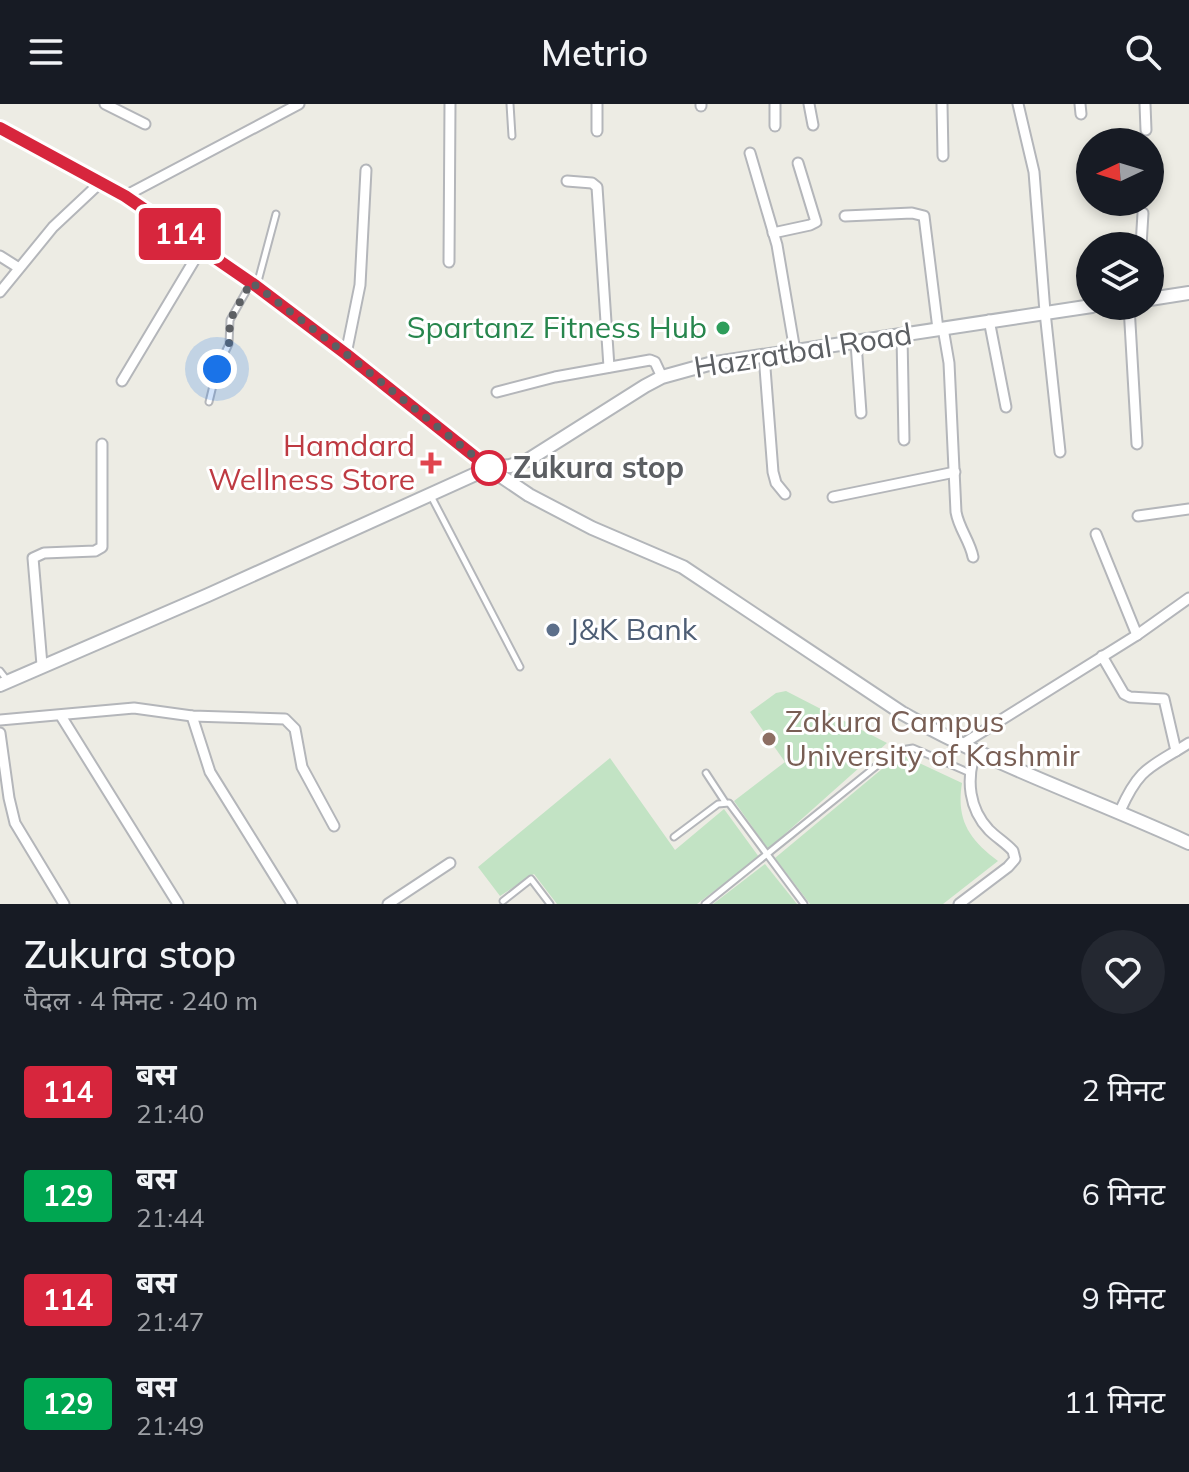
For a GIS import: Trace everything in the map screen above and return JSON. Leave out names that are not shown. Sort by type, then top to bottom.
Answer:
[{"type":"main road","points":[[0,128],[125,196],[254,284],[489,468],[546,505],[683,567],[902,713],[975,753],[1120,811],[1189,843]]},
{"type":"main road","points":[[1164,297],[1189,293]]},
{"type":"main road","name":"Hazratbal Road","points":[[3,679],[112,637],[489,468],[528,460],[662,377],[693,367],[764,355],[1076,308]]},
{"type":"street","points":[[105,104],[145,124]]},
{"type":"street","points":[[125,196],[299,104]]},
{"type":"street","points":[[449,262],[450,104]]},
{"type":"street","points":[[597,104],[597,131]]},
{"type":"street","points":[[775,104],[775,126]]},
{"type":"street","points":[[809,104],[813,125]]},
{"type":"street","points":[[942,104],[943,156]]},
{"type":"street","points":[[1018,104],[1034,172],[1060,452]]},
{"type":"street","points":[[1145,104],[1146,128]]},
{"type":"street","points":[[750,153],[773,233],[795,351]]},
{"type":"street","points":[[773,233],[816,222],[798,163]]},
{"type":"street","points":[[346,354],[360,285],[366,170]]},
{"type":"street","points":[[567,181],[592,183],[597,187],[609,367]]},
{"type":"street","points":[[0,292],[53,227],[101,182]]},
{"type":"street","points":[[845,216],[912,213],[924,216],[940,328],[949,363],[958,521],[971,545],[973,557]]},
{"type":"street","points":[[122,381],[201,249]]},
{"type":"street","points":[[0,256],[19,268]]},
{"type":"street","points":[[989,320],[1006,407]]},
{"type":"street","points":[[1130,320],[1137,444]]},
{"type":"street","points":[[902,336],[904,440]]},
{"type":"street","points":[[856,343],[861,413]]},
{"type":"street","points":[[764,355],[773,472],[776,483],[785,494]]},
{"type":"street","points":[[497,392],[650,360],[655,362],[662,377]]},
{"type":"street","points":[[42,665],[33,558],[44,553],[95,551],[102,547],[102,444]]},
{"type":"street","points":[[833,497],[955,472]]},
{"type":"street","points":[[1138,516],[1189,509]]},
{"type":"street","points":[[1096,534],[1137,635]]},
{"type":"street","points":[[961,745],[1137,635],[1189,598]]},
{"type":"street","points":[[1102,656],[1124,694],[1130,697],[1160,696],[1164,699],[1176,751]]},
{"type":"street","points":[[0,720],[134,708],[192,716],[285,719],[295,729],[302,767],[334,826]]},
{"type":"street","points":[[61,716],[178,904]]},
{"type":"street","points":[[192,716],[210,772],[292,904]]},
{"type":"street","points":[[0,733],[15,823],[64,904]]},
{"type":"street","points":[[1120,811],[1132,785],[1143,772],[1189,743]]},
{"type":"street","points":[[959,904],[1015,859],[1013,851],[990,831],[977,814],[971,794],[970,773],[975,753]]},
{"type":"street","points":[[388,904],[450,863]]},
{"type":"lane","points":[[510,104],[512,136]]},
{"type":"lane","points":[[209,402],[217,369],[229,344],[230,320],[254,284],[276,214]]},
{"type":"lane","points":[[431,496],[520,667]]},
{"type":"lane","points":[[705,904],[895,751],[913,748],[970,773]]},
{"type":"lane","points":[[706,773],[804,904]]},
{"type":"lane","points":[[674,837],[718,804],[726,802]]},
{"type":"lane","points":[[503,901],[531,879],[550,904]]},
{"type":"green space","points":[[786,691],[887,743],[768,849],[734,801],[785,762],[750,712],[776,693]]},
{"type":"green space","points":[[900,754],[962,783],[961,808],[967,828],[979,845],[998,861],[943,904],[810,904],[775,858]]},
{"type":"green space","points":[[610,758],[675,850],[724,809],[759,857],[697,904],[557,904],[534,874],[500,896],[478,867]]},
{"type":"green space","points":[[765,864],[797,904],[713,904]]},
{"type":"bus line","name":"114","points":[[0,128],[125,196],[256,286],[489,468]]},
{"type":"place","name":"Spartanz Fitness Hub","points":[[723,328]]},
{"type":"place","name":"Hamdard Wellness Store","points":[[431,463]]},
{"type":"place","name":"Zukura stop","points":[[489,468]]},
{"type":"place","name":"J&K Bank","points":[[553,630]]},
{"type":"place","name":"Zakura Campus University of Kashmir","points":[[769,739]]},
{"type":"route","points":[[217,369],[229,344],[230,320],[251,282],[489,468]]}]
